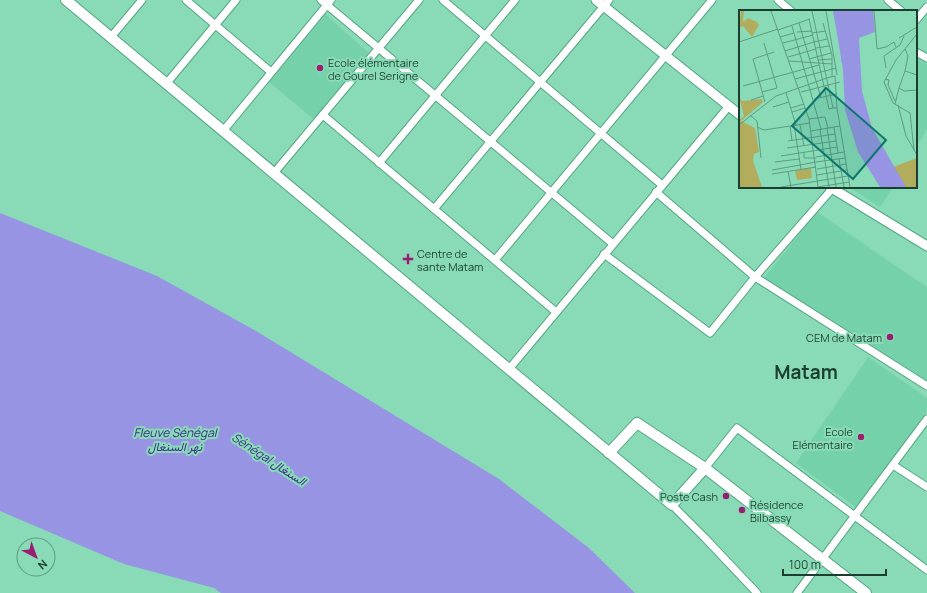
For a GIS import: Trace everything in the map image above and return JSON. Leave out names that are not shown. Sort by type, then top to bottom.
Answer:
[{"type":"main road","points":[[66,0],[672,505],[704,468]]},
{"type":"main road","points":[[609,452],[638,423],[704,468],[866,593]]},
{"type":"street","points":[[111,38],[142,0]]},
{"type":"street","points":[[186,0],[272,72]]},
{"type":"street","points":[[166,84],[236,0]]},
{"type":"street","points":[[274,173],[419,0]]},
{"type":"street","points":[[443,0],[662,185]]},
{"type":"street","points":[[380,163],[515,0]]},
{"type":"street","points":[[596,0],[607,3],[666,56],[739,114]]},
{"type":"street","points":[[495,260],[712,0]]},
{"type":"street","points":[[778,0],[790,10]]},
{"type":"street","points":[[888,0],[900,10]]},
{"type":"street","points":[[223,131],[272,72],[326,2],[435,96],[613,244]]},
{"type":"street","points":[[434,209],[607,3]]},
{"type":"street","points":[[917,19],[927,7]]},
{"type":"street","points":[[917,53],[927,58]]},
{"type":"street","points":[[509,369],[729,106]]},
{"type":"street","points":[[323,115],[556,312]]},
{"type":"street","points":[[604,254],[710,333],[830,188],[927,246]]},
{"type":"street","points":[[656,192],[755,277],[927,386]]},
{"type":"street","points":[[797,593],[927,419]]},
{"type":"street","points":[[704,468],[737,428],[927,570]]},
{"type":"street","points":[[893,465],[927,487]]},
{"type":"street","points":[[672,505],[706,538],[757,593]]},
{"type":"shaded area","name":"Ecole élémentaire de Gourel Serigne","points":[[324,13],[371,55],[316,121],[269,82]]},
{"type":"shaded area","points":[[917,59],[927,64],[927,129],[917,145]]},
{"type":"shaded area","points":[[851,188],[892,188],[880,207]]},
{"type":"shaded area","name":"CEM de Matam","points":[[817,212],[927,287],[927,387],[764,278]]},
{"type":"shaded area","name":"Ecole Elémentaire","points":[[868,357],[927,398],[927,411],[858,509],[796,463]]},
{"type":"water","name":"Fleuve Sénégal نهر السنغال","points":[[0,213],[157,276],[256,331],[499,479],[589,548],[635,593],[221,593],[214,588],[124,564],[0,511]]},
{"type":"place","name":"Ecole élémentaire de Gourel Serigne","points":[[320,68]]},
{"type":"place","name":"Centre de sante Matam","points":[[408,259]]},
{"type":"place","name":"CEM de Matam","points":[[890,337]]},
{"type":"place","name":"Ecole Elémentaire","points":[[861,437]]},
{"type":"place","name":"Poste Cash","points":[[726,496]]},
{"type":"place","name":"Résidence Bilbassy","points":[[742,510]]},
{"type":"district","name":"Matam","points":[[806,372]]},
{"type":"water label","name":"Sénégal السنغال","points":[[269,459]]}]
